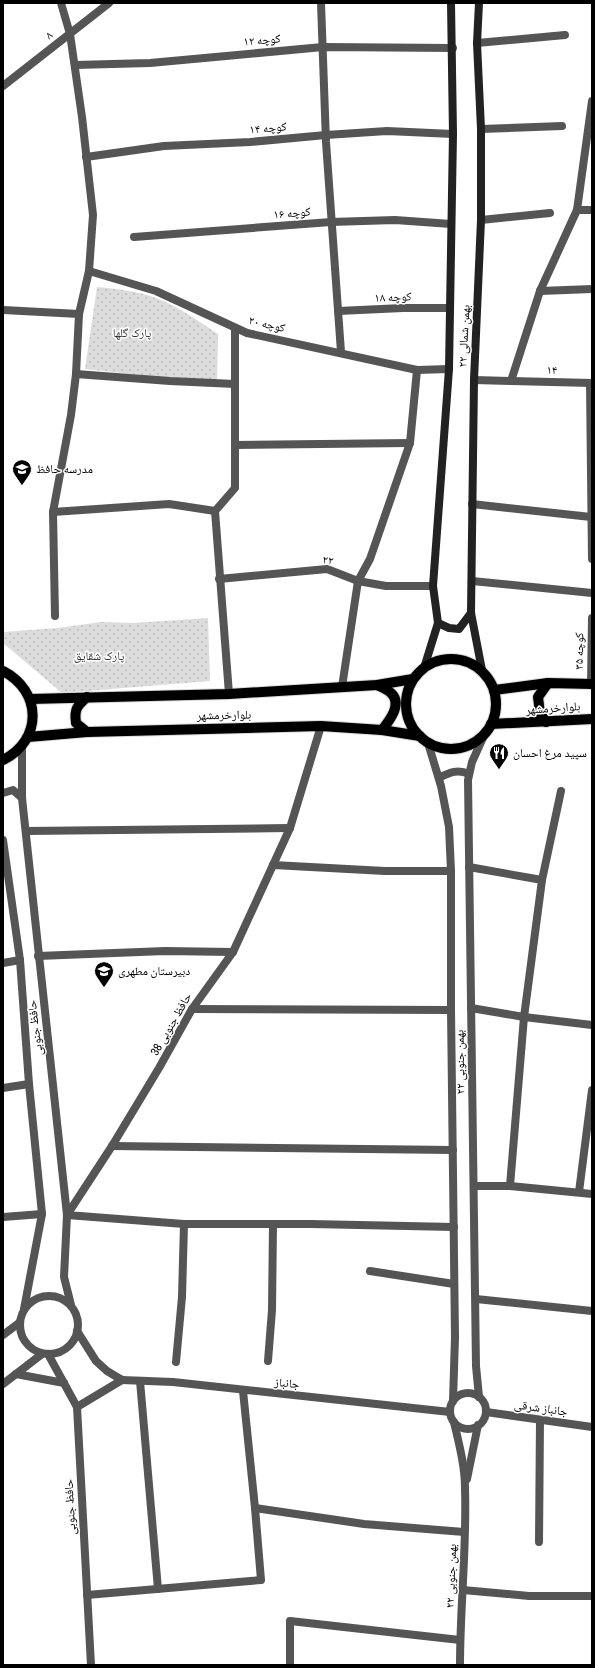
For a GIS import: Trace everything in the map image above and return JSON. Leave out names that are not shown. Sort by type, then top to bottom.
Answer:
[{"type":"main road","name":"۲۲ بهمن شمالی","points":[[424,668],[438,622],[433,586],[449,369],[453,134],[453,48],[451,3]]},
{"type":"main road","name":"۲۲ بهمن شمالی","points":[[479,3],[477,43],[481,129],[482,220],[474,380],[472,582],[470,613],[482,670]]},
{"type":"main road","points":[[438,622],[449,628],[459,629],[470,613]]},
{"type":"main road","points":[[450,658],[461,659],[482,670],[489,679],[494,690],[496,701],[495,713],[489,728],[474,743],[457,748],[438,747],[428,743],[420,736],[410,722],[406,705],[407,693],[413,679],[424,668],[438,660],[450,658]]},
{"type":"main road","points":[[3,671],[19,682],[30,699],[33,718],[28,737],[22,747],[14,754],[3,760]]},
{"type":"main road","name":"بلوارخرمشهر","points":[[30,699],[229,694],[342,687],[413,679]]},
{"type":"main road","name":"بلوارخرمشهر","points":[[494,690],[548,683],[591,684]]},
{"type":"main road","points":[[546,722],[540,713],[538,697],[548,683]]},
{"type":"main road","points":[[376,684],[392,694],[396,705],[391,719],[382,730]]},
{"type":"main road","points":[[87,698],[79,704],[75,713],[76,723],[87,732]]},
{"type":"main road","name":"بلوارخرمشهر","points":[[489,728],[592,719]]},
{"type":"main road","name":"بلوارخرمشهر","points":[[28,737],[87,732],[321,726],[382,730],[420,736]]},
{"type":"street","points":[[55,616],[53,512],[71,415],[76,374],[79,314],[88,271],[93,216],[75,65],[70,34],[61,3]]},
{"type":"street","name":"۸","points":[[3,86],[109,3]]},
{"type":"street","points":[[321,3],[331,222],[341,352]]},
{"type":"street","points":[[477,43],[565,35]]},
{"type":"street","name":"کوچه ۱۲","points":[[75,65],[150,62],[323,46],[453,48]]},
{"type":"street","points":[[511,381],[540,291],[577,210],[592,101]]},
{"type":"street","points":[[481,129],[562,126]]},
{"type":"street","name":"کوچه ۱۴","points":[[86,157],[164,146],[250,142],[326,134],[387,131],[453,134]]},
{"type":"street","points":[[577,210],[592,210]]},
{"type":"street","points":[[482,220],[550,213]]},
{"type":"street","name":"کوچه ۱۶","points":[[134,237],[331,222],[395,220],[451,224]]},
{"type":"street","name":"کوچه ۲۰","points":[[88,271],[156,291],[247,333],[341,352],[417,370],[449,369]]},
{"type":"street","points":[[540,291],[592,289]]},
{"type":"street","name":"کوچه ۱۸","points":[[338,311],[403,308],[450,308]]},
{"type":"street","points":[[3,310],[79,314]]},
{"type":"street","points":[[229,694],[215,510],[235,488],[235,328]]},
{"type":"street","points":[[342,687],[358,581],[370,558],[410,443],[417,370]]},
{"type":"street","points":[[76,374],[235,384]]},
{"type":"street","name":"۱۴","points":[[474,380],[591,384]]},
{"type":"street","points":[[591,384],[592,560]]},
{"type":"street","points":[[235,445],[410,443]]},
{"type":"street","points":[[53,512],[169,504],[215,510]]},
{"type":"street","points":[[472,504],[592,517]]},
{"type":"street","name":"۲۲","points":[[220,579],[327,569],[358,581],[386,586],[433,586]]},
{"type":"street","points":[[472,582],[592,593]]},
{"type":"street","name":"کوچه ۳۵","points":[[591,684],[592,618]]},
{"type":"street","name":"حافظ جنوبی 38","points":[[67,1215],[112,1146],[192,1009],[232,952],[290,828],[321,726]]},
{"type":"street","name":"۲۲ بهمن جنوبی","points":[[479,1397],[476,1366],[468,780],[472,762],[489,728]]},
{"type":"street","name":"۲۲ بهمن جنوبی","points":[[428,743],[439,778],[449,827],[451,871],[455,1337],[453,1400]]},
{"type":"street","name":"حافظ جنوبی","points":[[22,747],[22,798],[67,1215],[64,1277],[71,1305]]},
{"type":"street","points":[[439,778],[461,770],[469,774]]},
{"type":"street","points":[[3,793],[13,790],[22,798]]},
{"type":"street","points":[[510,1186],[524,1017],[542,880],[561,791]]},
{"type":"street","points":[[26,831],[290,828]]},
{"type":"street","name":"حافظ جنوبی","points":[[3,840],[20,960],[29,1084],[42,1214],[24,1310]]},
{"type":"street","points":[[273,865],[385,871],[451,871]]},
{"type":"street","points":[[469,867],[542,880]]},
{"type":"street","points":[[38,956],[165,951],[232,952]]},
{"type":"street","points":[[3,963],[20,960]]},
{"type":"street","points":[[471,1008],[524,1017],[592,1025]]},
{"type":"street","points":[[192,1009],[451,1010]]},
{"type":"street","points":[[3,1088],[29,1084]]},
{"type":"street","points":[[579,1192],[592,1090]]},
{"type":"street","points":[[112,1146],[453,1150]]},
{"type":"street","points":[[474,1186],[510,1186],[592,1194]]},
{"type":"street","points":[[3,1217],[42,1214]]},
{"type":"street","points":[[67,1215],[184,1224],[454,1227]]},
{"type":"street","points":[[176,1362],[182,1297],[184,1224]]},
{"type":"street","points":[[268,1360],[272,1310],[273,1224]]},
{"type":"street","points":[[370,1271],[454,1284]]},
{"type":"street","points":[[3,1384],[45,1354],[62,1351],[70,1345],[76,1337],[78,1318],[71,1305],[60,1298],[46,1295],[33,1300],[24,1310],[19,1323],[20,1331],[28,1346],[45,1354]]},
{"type":"street","points":[[476,1299],[592,1311]]},
{"type":"street","points":[[3,1335],[19,1323]]},
{"type":"street","points":[[77,1331],[96,1361],[107,1371],[122,1380],[77,1408]]},
{"type":"street","name":"حافظ جنوبی","points":[[45,1354],[64,1383],[77,1408],[91,1665]]},
{"type":"street","points":[[16,1374],[64,1383]]},
{"type":"street","name":"جانباز","points":[[122,1380],[172,1382],[242,1391],[450,1412]]},
{"type":"street","points":[[140,1381],[158,1589]]},
{"type":"street","points":[[87,1595],[261,1580],[255,1508],[242,1391]]},
{"type":"street","points":[[468,1392],[479,1397],[483,1401],[486,1412],[485,1417],[478,1425],[474,1428],[463,1428],[454,1422],[450,1412],[453,1400],[462,1393],[468,1392]]},
{"type":"street","name":"جانباز شرقی","points":[[486,1412],[592,1426]]},
{"type":"street","points":[[539,1542],[540,1420]]},
{"type":"street","name":"۲۲ بهمن جنوبی","points":[[454,1422],[461,1454],[465,1487],[464,1590],[460,1640],[460,1665]]},
{"type":"street","name":"۲۲ بهمن جنوبی","points":[[465,1487],[478,1425]]},
{"type":"street","points":[[255,1508],[364,1524],[464,1532]]},
{"type":"street","points":[[464,1590],[529,1596],[592,1596]]},
{"type":"street","points":[[290,1665],[290,1621],[460,1640]]},
{"type":"green space","name":"پارک گلها","points":[[97,287],[134,292],[164,301],[180,309],[218,334],[217,383],[85,369]]},
{"type":"green space","name":"پارک شقایق","points":[[208,618],[210,681],[62,693],[3,643],[3,632],[58,628],[101,622],[133,623]]},
{"type":"place","name":"مدرسه حافظ","points":[[22,486]]},
{"type":"place","name":"سپید مرغ احسان","points":[[499,770]]},
{"type":"place","name":"دبیرستان مطهری","points":[[104,988]]}]
